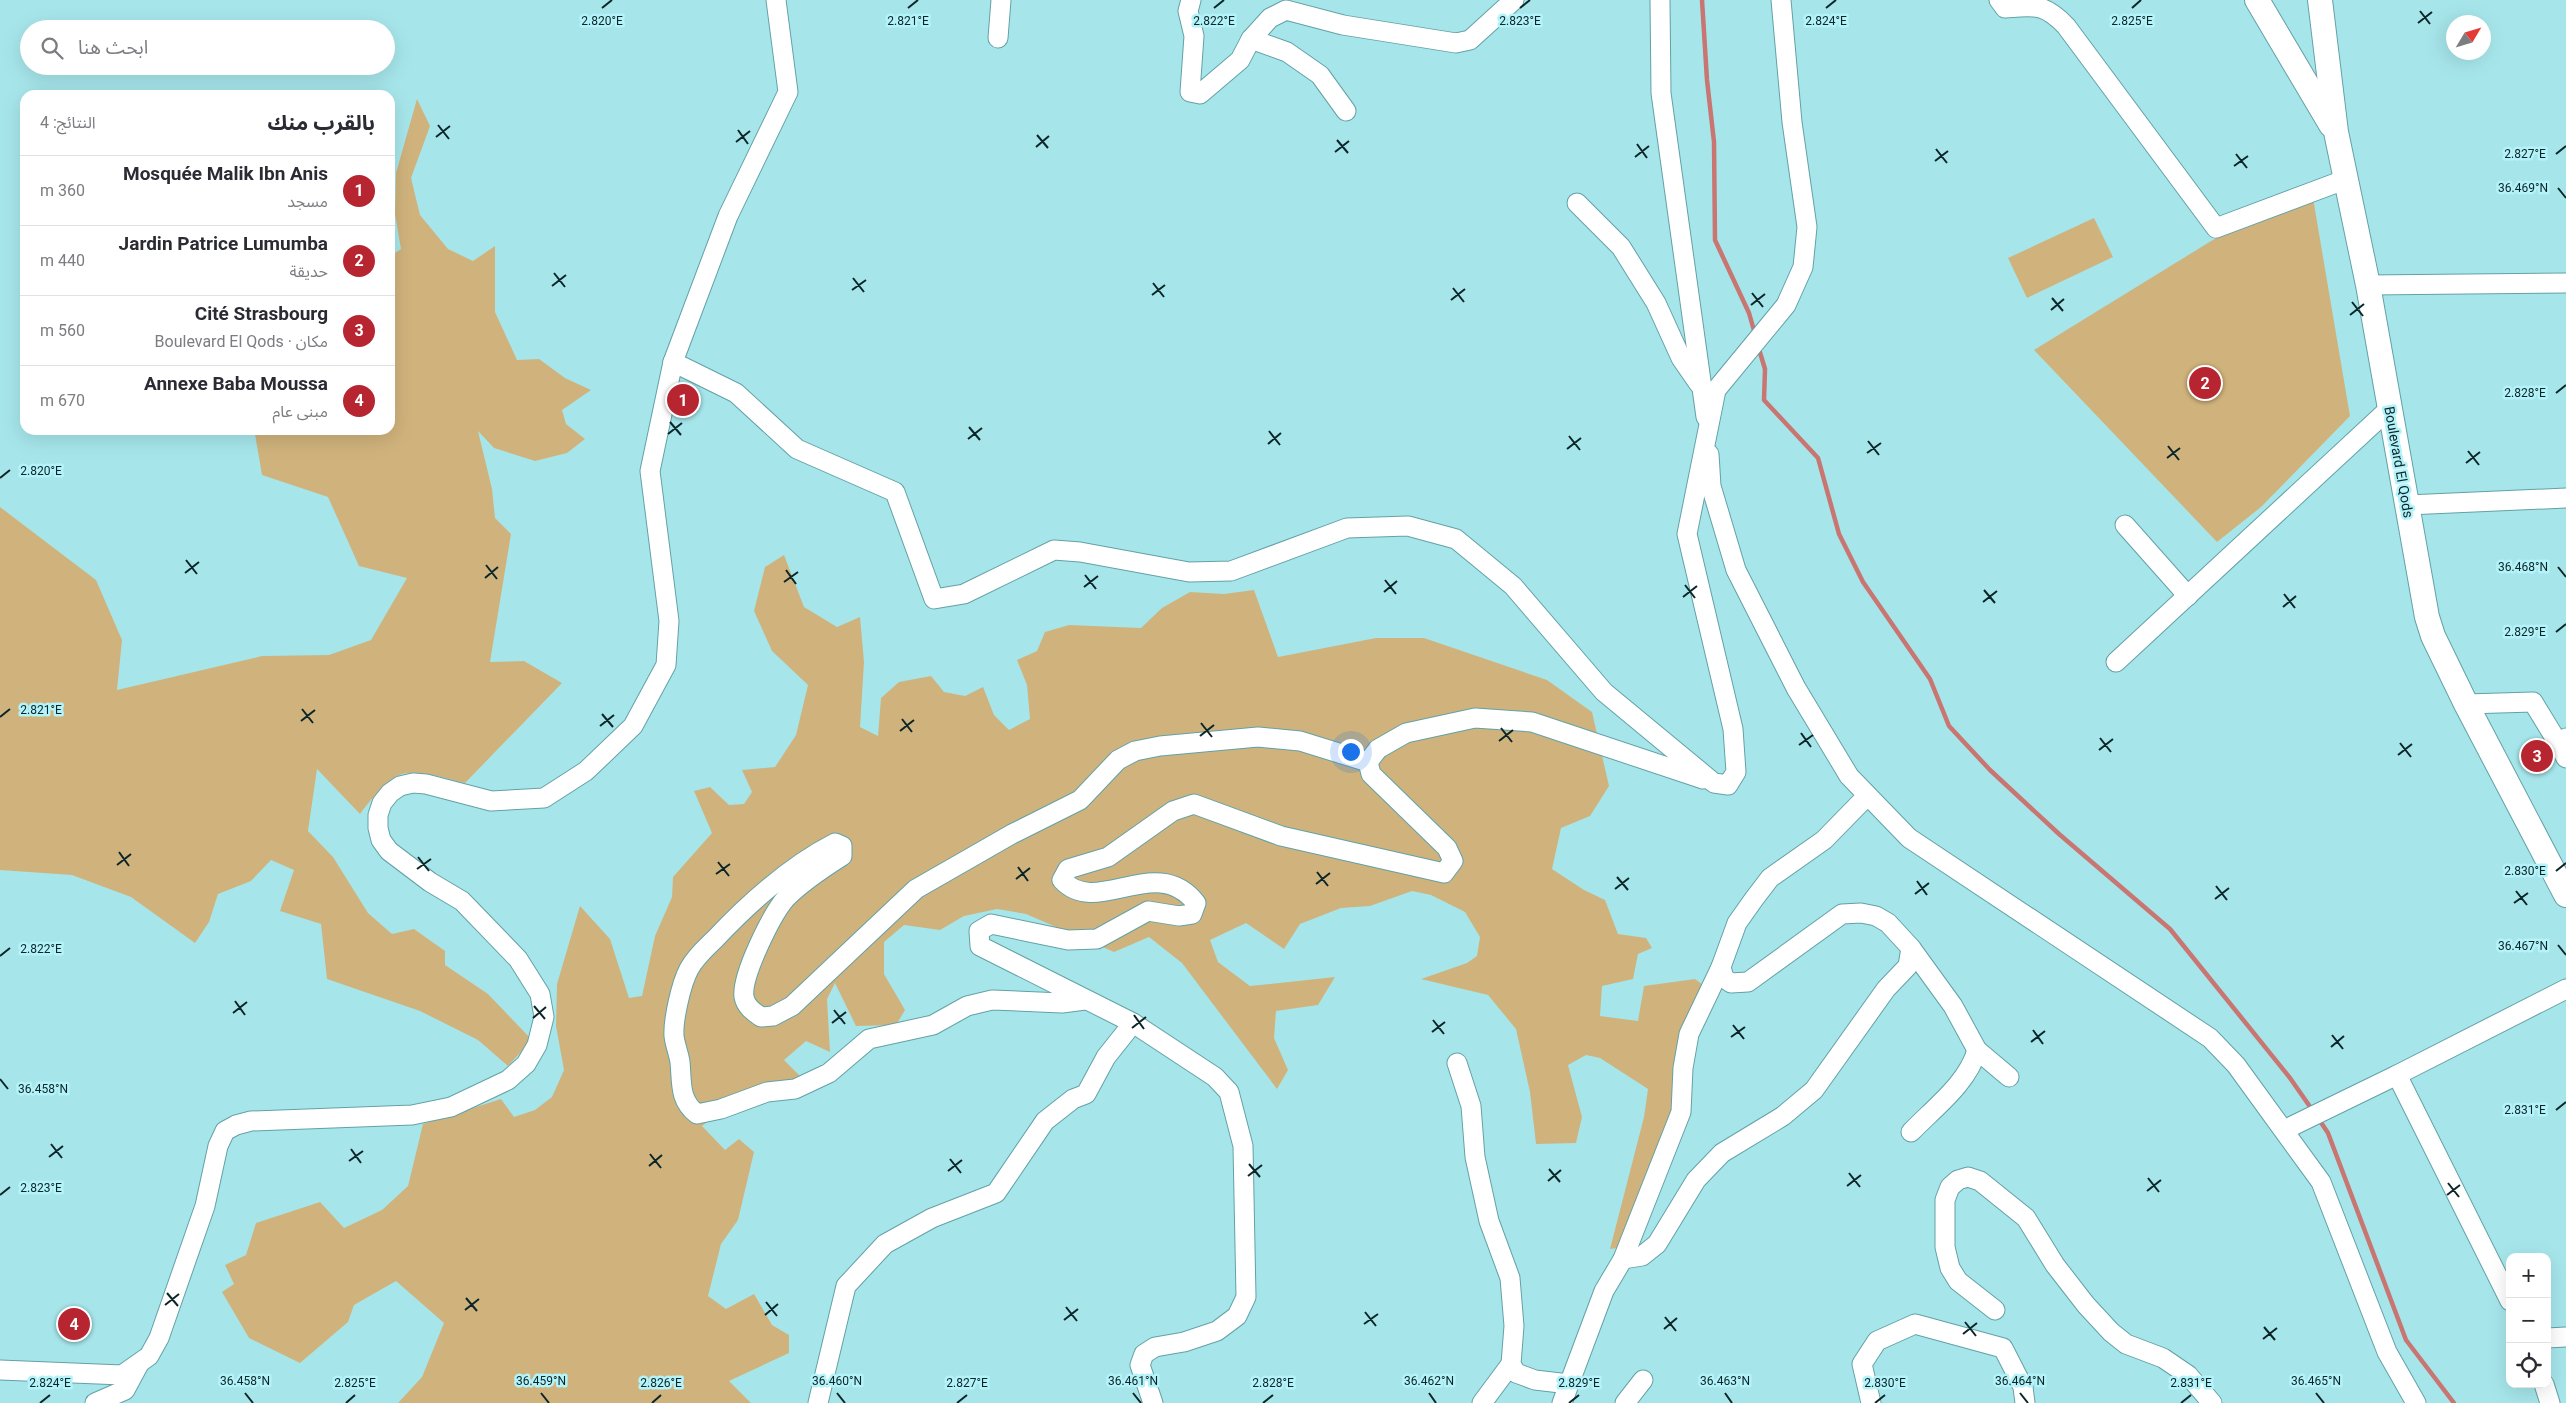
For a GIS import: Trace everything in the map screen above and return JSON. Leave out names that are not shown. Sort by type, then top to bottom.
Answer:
[{"type":"main road","points":[[2257,0],[2336,132]]},
{"type":"main road","name":"Boulevard El Qods","points":[[2319,2],[2344,180],[2368,285],[2426,617],[2433,636],[2466,704],[2566,895]]},
{"type":"street","points":[[0,1370],[122,1375],[149,1356],[159,1338],[205,1206],[218,1146],[225,1131],[236,1125],[251,1122],[412,1115],[450,1107],[508,1080],[526,1064],[537,1045],[544,1016],[540,994],[518,959],[462,901],[430,882],[389,851],[382,840],[378,828],[378,815],[382,803],[390,793],[400,786],[413,783],[426,784],[491,801],[544,798],[586,771],[633,726],[666,665],[669,621],[650,471],[673,362],[728,216],[788,92],[776,0]]},
{"type":"street","points":[[998,38],[1001,0]]},
{"type":"street","points":[[1192,0],[1188,11],[1194,36],[1190,92],[1200,94],[1240,60],[1251,38],[1270,18],[1286,10],[1343,24],[1456,44],[1470,40],[1514,0]]},
{"type":"street","points":[[1660,0],[1661,93],[1709,389],[1707,426],[1711,486],[1736,570],[1796,688],[1849,776],[1909,838],[2210,1038],[2236,1065],[2321,1182],[2387,1352],[2416,1403]]},
{"type":"street","points":[[1709,389],[1786,305],[1803,267],[1807,227],[1792,122],[1781,0]]},
{"type":"street","points":[[1999,0],[2005,8],[2036,6],[2053,12],[2066,26],[2216,228],[2344,180]]},
{"type":"street","points":[[1251,38],[1287,52],[1320,75],[1346,111]]},
{"type":"street","points":[[1577,202],[1622,247],[1656,303],[1682,358],[1709,389]]},
{"type":"street","points":[[2368,285],[2566,283]]},
{"type":"street","points":[[673,362],[736,393],[797,449],[895,492],[934,599],[964,594],[1054,550],[1080,552],[1189,572],[1231,571],[1347,528],[1408,526],[1456,539],[1513,586],[1604,692],[1714,783]]},
{"type":"street","points":[[2116,662],[2389,409]]},
{"type":"street","points":[[1368,762],[1378,749],[1406,733],[1475,718],[1532,722],[1714,783],[1728,785],[1736,772],[1733,729],[1687,534],[1707,426]]},
{"type":"street","points":[[2407,505],[2566,498]]},
{"type":"street","points":[[2126,525],[2188,596]]},
{"type":"street","points":[[2466,704],[2533,702],[2563,746]]},
{"type":"street","points":[[1085,1000],[1062,1003],[992,1000],[967,1006],[932,1025],[869,1039],[829,1073],[795,1089],[766,1092],[721,1109],[697,1114],[688,1107],[683,1097],[679,1059],[674,1037],[675,1020],[688,971],[699,952],[745,908],[799,865],[835,843],[842,846],[842,856],[786,898],[769,923],[752,963],[744,996],[749,1008],[761,1017],[773,1016],[792,1006],[916,889],[1012,834],[1080,800],[1118,760],[1135,751],[1160,746],[1258,737],[1300,741],[1368,762]]},
{"type":"street","points":[[1153,1403],[1140,1365],[1144,1354],[1155,1347],[1184,1342],[1217,1331],[1236,1316],[1246,1297],[1243,1146],[1229,1092],[1215,1077],[1133,1023],[980,946],[979,931],[991,924],[1068,940],[1097,939],[1148,911],[1179,916],[1192,914],[1196,903],[1188,892],[1167,884],[1143,882],[1098,893],[1070,889],[1062,880],[1068,869],[1108,857],[1173,812],[1194,804],[1282,836],[1444,873],[1453,861],[1447,848],[1371,774],[1368,762]]},
{"type":"street","points":[[1562,1403],[1604,1291],[1623,1259],[1681,1112],[1683,1068],[1689,1034],[1721,967],[1737,923],[1770,878],[1824,840],[1867,796]]},
{"type":"street","points":[[1721,967],[1724,978],[1731,983],[1748,982],[1842,914],[1861,913],[1876,916],[1888,923],[1911,948],[1952,1006],[1978,1050],[2009,1077]]},
{"type":"street","points":[[1623,1259],[1642,1256],[1657,1244],[1696,1180],[1722,1153],[1783,1116],[1814,1090],[1886,989],[1908,966],[1911,948]]},
{"type":"street","points":[[2284,1130],[2566,989]]},
{"type":"street","points":[[818,1403],[846,1286],[885,1244],[932,1218],[996,1193],[1045,1122],[1073,1099],[1086,1094],[1106,1057],[1133,1023]]},
{"type":"street","points":[[1911,1132],[1962,1080],[1973,1066],[1978,1050]]},
{"type":"street","points":[[1457,1062],[1471,1106],[1474,1157],[1488,1221],[1510,1278],[1514,1326],[1511,1364],[1482,1403]]},
{"type":"street","points":[[2396,1075],[2508,1298]]},
{"type":"street","points":[[1995,1310],[1958,1281],[1950,1268],[1945,1247],[1945,1200],[1950,1188],[1958,1180],[1968,1177],[1980,1181],[2026,1218],[2055,1265],[2086,1305],[2111,1332],[2126,1344],[2163,1358],[2188,1376],[2212,1403]]},
{"type":"street","points":[[1871,1403],[1862,1364],[1877,1341],[1915,1324],[2003,1348],[2023,1387],[2025,1403]]},
{"type":"street","points":[[2551,1338],[2566,1337]]},
{"type":"street","points":[[95,1403],[125,1390],[140,1363]]},
{"type":"street","points":[[1511,1364],[1516,1373],[1536,1380],[1569,1384]]},
{"type":"street","points":[[1625,1403],[1643,1380]]},
{"type":"street","points":[[2545,1388],[2550,1403]]},
{"type":"shaded area","points":[[417,99],[430,126],[411,178],[420,215],[448,249],[473,261],[495,246],[495,312],[517,360],[539,359],[565,378],[591,390],[562,410],[566,424],[585,439],[567,453],[535,461],[494,448],[478,431],[492,489],[495,518],[511,534],[490,662],[524,661],[562,683],[465,783],[423,773],[399,775],[384,786],[360,814],[317,769],[308,831],[333,857],[368,913],[392,934],[414,929],[445,951],[445,965],[488,994],[532,1040],[508,1066],[478,1040],[420,1011],[327,979],[321,924],[280,911],[294,870],[271,860],[251,881],[218,894],[209,922],[195,943],[131,897],[72,875],[0,870],[0,507],[96,580],[122,640],[117,690],[262,656],[329,655],[371,640],[407,578],[359,566],[328,497],[262,475],[255,435],[395,435],[395,253],[401,249],[395,214],[396,173]]},
{"type":"shaded area","points":[[2313,198],[2350,416],[2261,507],[2217,542],[2034,350],[2216,238]]},
{"type":"shaded area","points":[[2094,218],[2113,257],[2027,298],[2008,258]]},
{"type":"shaded area","points":[[784,555],[804,607],[837,627],[860,617],[864,662],[860,727],[878,736],[881,698],[899,682],[931,676],[944,692],[965,696],[983,687],[994,715],[1009,730],[1030,719],[1027,685],[1017,660],[1037,651],[1045,632],[1069,625],[1141,628],[1162,608],[1190,592],[1224,594],[1254,590],[1278,657],[1376,638],[1424,638],[1547,680],[1592,712],[1609,786],[1590,816],[1561,828],[1552,869],[1584,890],[1605,900],[1618,934],[1646,938],[1652,948],[1638,954],[1633,979],[1602,986],[1600,1016],[1638,1021],[1644,986],[1695,979],[1706,987],[1676,1049],[1675,1094],[1665,1144],[1618,1248],[1610,1249],[1644,1117],[1648,1089],[1600,1058],[1586,1055],[1568,1065],[1582,1117],[1576,1143],[1536,1144],[1530,1092],[1516,1029],[1488,995],[1421,979],[1467,963],[1477,956],[1480,937],[1465,912],[1431,895],[1412,891],[1370,906],[1341,908],[1300,924],[1284,949],[1246,923],[1210,940],[1218,962],[1250,986],[1335,977],[1318,1005],[1276,1011],[1274,1038],[1288,1070],[1277,1089],[1182,963],[1149,937],[1114,952],[1026,914],[997,909],[964,916],[940,930],[904,925],[884,942],[884,974],[905,1010],[896,1025],[856,1026],[835,983],[827,999],[830,1052],[806,1041],[784,1060],[802,1078],[741,1097],[702,1126],[725,1150],[739,1139],[754,1152],[738,1220],[721,1244],[708,1296],[726,1309],[754,1294],[772,1325],[789,1335],[789,1353],[729,1381],[751,1403],[398,1403],[422,1377],[444,1323],[396,1281],[354,1305],[348,1322],[300,1363],[249,1338],[222,1292],[234,1284],[225,1265],[246,1255],[256,1223],[320,1202],[344,1228],[382,1210],[408,1186],[423,1124],[501,1099],[514,1117],[535,1110],[552,1097],[564,1070],[556,1026],[557,984],[580,906],[610,939],[629,998],[642,996],[655,936],[672,897],[673,877],[712,833],[694,791],[710,787],[729,805],[744,804],[752,792],[742,770],[775,767],[796,735],[808,685],[772,651],[754,611],[765,567]]},
{"type":"waterway","points":[[1702,0],[1707,80],[1714,142],[1715,240],[1749,313],[1755,334]]},
{"type":"waterway","points":[[1758,346],[1765,369],[1764,400],[1818,458],[1839,534],[1863,582],[1930,679],[1949,726],[1990,770],[2059,834],[2170,929],[2290,1078],[2313,1111]]},
{"type":"waterway","points":[[2318,1118],[2328,1133],[2406,1340],[2454,1403]]},
{"type":"place","name":"Jardin Patrice Lumumba","points":[[2205,383]]},
{"type":"place","name":"Mosquée Malik Ibn Anis","points":[[683,400]]},
{"type":"place","name":"Cité Strasbourg","points":[[2537,756]]},
{"type":"place","name":"Annexe Baba Moussa","points":[[74,1324]]}]
